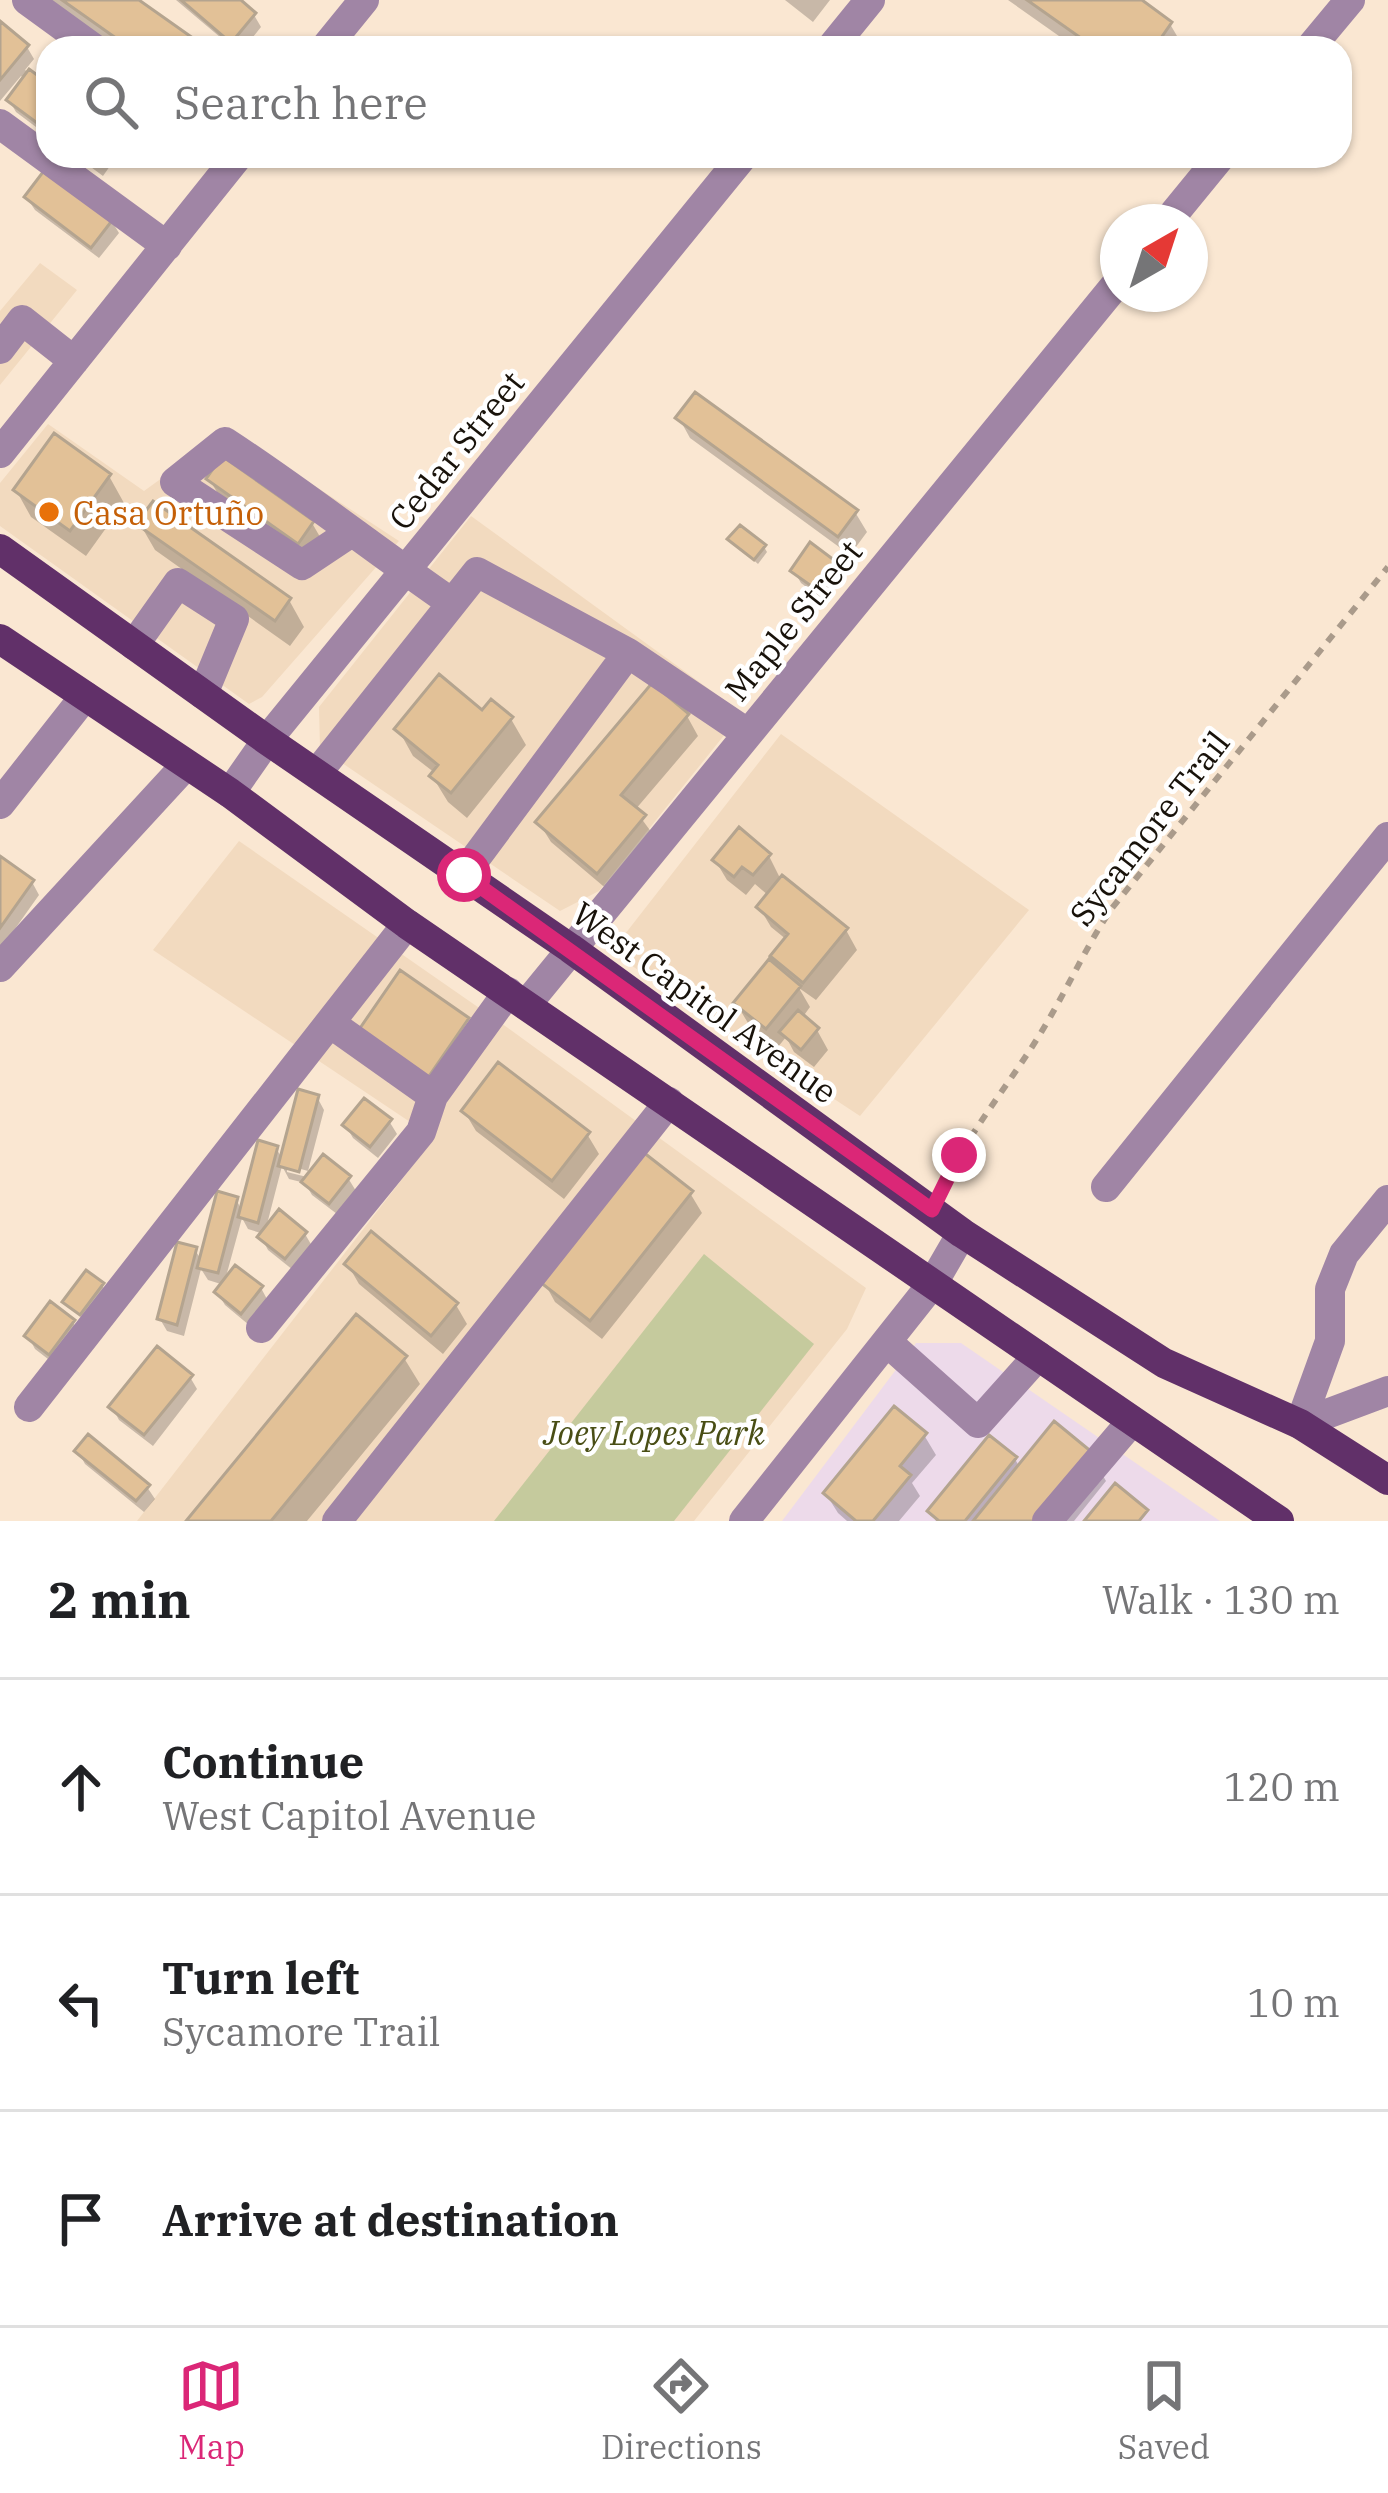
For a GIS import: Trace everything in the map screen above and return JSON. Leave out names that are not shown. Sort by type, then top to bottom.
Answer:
[{"type":"main road","name":"West Capitol Avenue","points":[[0,548],[267,740],[570,948],[962,1233],[1165,1363],[1300,1424],[1388,1480]]},
{"type":"main road","points":[[0,638],[230,793],[407,924],[1279,1521]]},
{"type":"street","points":[[27,0],[76,36]]},
{"type":"street","points":[[335,36],[364,0]]},
{"type":"street","points":[[841,36],[870,0]]},
{"type":"street","points":[[1320,36],[1350,0]]},
{"type":"street","points":[[0,124],[36,150]]},
{"type":"street","points":[[60,168],[166,246]]},
{"type":"street","points":[[0,453],[228,168]]},
{"type":"street","name":"Cedar Street","points":[[230,793],[267,740],[732,168]]},
{"type":"street","points":[[1182,204],[1211,168]]},
{"type":"street","name":"Maple Street","points":[[261,1328],[421,1132],[433,1096],[517,999],[570,948],[1100,304]]},
{"type":"street","points":[[0,349],[22,320],[74,361]]},
{"type":"street","points":[[350,533],[302,565],[175,482],[225,442],[312,499],[350,533],[452,603]]},
{"type":"street","points":[[317,773],[477,572],[628,653],[747,733]]},
{"type":"street","points":[[134,644],[178,584],[234,619],[203,694]]},
{"type":"street","points":[[464,875],[628,653]]},
{"type":"street","points":[[0,804],[85,696]]},
{"type":"street","points":[[0,967],[184,766]]},
{"type":"street","points":[[1106,1187],[1388,837]]},
{"type":"street","points":[[29,1407],[407,924]]},
{"type":"street","points":[[330,1023],[433,1096]]},
{"type":"street","points":[[337,1521],[669,1102]]},
{"type":"street","points":[[1300,1424],[1330,1341],[1330,1289],[1344,1253],[1388,1200]]},
{"type":"street","points":[[744,1521],[932,1282],[962,1233]]},
{"type":"street","points":[[886,1342],[978,1423],[1038,1356]]},
{"type":"street","points":[[1300,1424],[1388,1391]]},
{"type":"street","points":[[1047,1521],[1132,1421]]},
{"type":"path","name":"Sycamore Trail","points":[[932,1210],[959,1155],[1053,1012],[1083,950],[1112,908],[1388,567]]},
{"type":"shaded area","points":[[40,263],[77,290],[0,385],[0,311]]},
{"type":"shaded area","points":[[48,424],[144,491],[220,436],[249,443],[399,541],[262,697],[249,704],[0,526],[0,483]]},
{"type":"shaded area","points":[[471,516],[742,713],[599,891],[560,911],[320,748],[319,707]]},
{"type":"shaded area","points":[[781,734],[1029,910],[860,1116],[611,952]]},
{"type":"shaded area","points":[[239,841],[508,1028],[866,1288],[847,1329],[694,1521],[137,1521],[434,1138],[153,950]]},
{"type":"shaded area","points":[[916,1343],[961,1343],[1220,1521],[782,1521]]},
{"type":"green space","name":"Joey Lopes Park","points":[[704,1254],[814,1344],[674,1521],[494,1521]]},
{"type":"building","points":[[62,0],[139,0],[190,36],[113,36]]},
{"type":"building","points":[[181,0],[241,0],[256,13],[237,36],[223,36]]},
{"type":"building","points":[[1027,0],[1142,0],[1172,22],[1162,36],[1078,36]]},
{"type":"building","points":[[0,21],[29,45],[0,80]]},
{"type":"building","points":[[29,69],[36,74],[36,122],[6,100]]},
{"type":"building","points":[[46,168],[114,218],[91,248],[24,197]]},
{"type":"building","points":[[695,392],[858,510],[838,537],[675,418]]},
{"type":"building","points":[[54,433],[111,474],[70,531],[13,490]]},
{"type":"building","points":[[222,456],[314,521],[298,544],[206,479]]},
{"type":"building","points":[[153,501],[291,598],[275,621],[136,524]]},
{"type":"building","points":[[740,525],[766,545],[754,560],[727,539]]},
{"type":"building","points":[[810,542],[838,563],[817,590],[790,571]]},
{"type":"building","points":[[439,674],[482,710],[491,699],[513,717],[451,793],[429,776],[438,765],[394,729]]},
{"type":"building","points":[[652,683],[689,714],[621,795],[646,815],[597,874],[535,822]]},
{"type":"building","points":[[739,827],[771,854],[753,875],[742,867],[734,877],[712,860]]},
{"type":"building","points":[[0,856],[34,880],[0,928]]},
{"type":"building","points":[[782,875],[848,928],[803,983],[770,956],[788,934],[756,907]]},
{"type":"building","points":[[769,959],[801,986],[766,1029],[733,1003]]},
{"type":"building","points":[[400,970],[469,1018],[427,1079],[358,1031]]},
{"type":"building","points":[[798,1010],[819,1028],[801,1050],[779,1032]]},
{"type":"building","points":[[498,1062],[590,1132],[552,1181],[461,1111]]},
{"type":"building","points":[[298,1089],[319,1095],[299,1172],[278,1166]]},
{"type":"building","points":[[364,1098],[392,1119],[370,1147],[342,1125]]},
{"type":"building","points":[[258,1140],[278,1146],[258,1223],[238,1217]]},
{"type":"building","points":[[643,1152],[693,1191],[590,1321],[540,1282]]},
{"type":"building","points":[[323,1154],[351,1176],[329,1204],[301,1182]]},
{"type":"building","points":[[217,1191],[238,1197],[218,1273],[197,1268]]},
{"type":"building","points":[[279,1209],[307,1232],[285,1259],[257,1237]]},
{"type":"building","points":[[371,1231],[458,1303],[431,1336],[344,1264]]},
{"type":"building","points":[[177,1242],[197,1247],[177,1325],[157,1319]]},
{"type":"building","points":[[235,1265],[263,1286],[241,1314],[214,1292]]},
{"type":"building","points":[[86,1270],[104,1283],[80,1315],[62,1302]]},
{"type":"building","points":[[50,1301],[75,1320],[49,1355],[24,1336]]},
{"type":"building","points":[[356,1314],[407,1356],[271,1521],[186,1521]]},
{"type":"building","points":[[157,1346],[193,1375],[144,1435],[108,1407]]},
{"type":"building","points":[[894,1406],[927,1433],[900,1466],[911,1475],[873,1521],[856,1521],[823,1493]]},
{"type":"building","points":[[1054,1421],[1093,1453],[1038,1521],[973,1521]]},
{"type":"building","points":[[88,1434],[150,1485],[136,1501],[74,1451]]},
{"type":"building","points":[[989,1435],[1017,1457],[965,1521],[939,1521],[927,1511]]},
{"type":"building","points":[[1115,1483],[1148,1510],[1139,1521],[1084,1521]]},
{"type":"place","name":"Casa Ortuño","points":[[49,512]]},
{"type":"route","points":[[464,875],[932,1210],[959,1155]]}]
